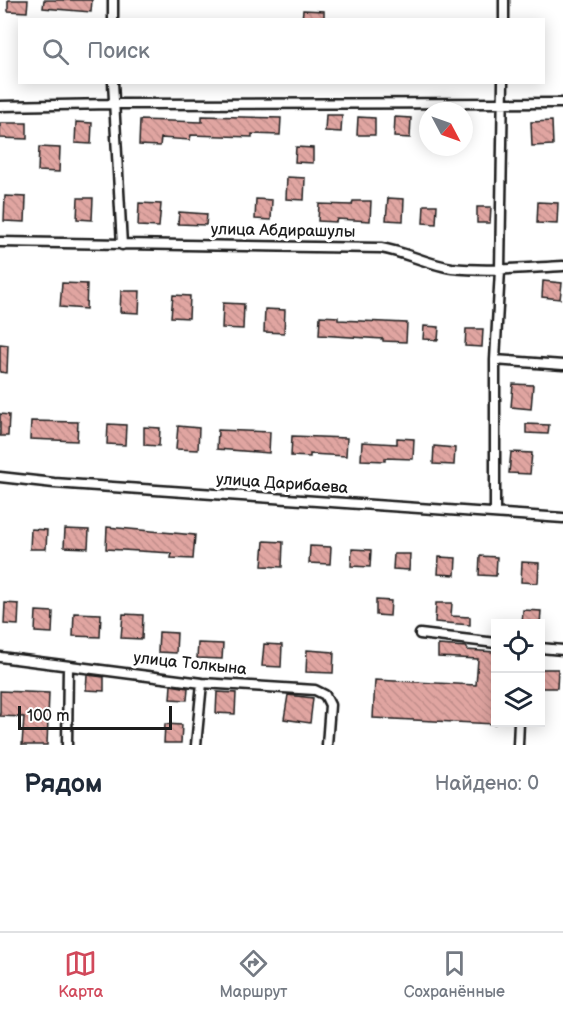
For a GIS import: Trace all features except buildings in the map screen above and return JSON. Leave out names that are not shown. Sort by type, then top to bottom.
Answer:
[{"type":"street","points":[[113,0],[113,18]]},
{"type":"street","points":[[504,0],[504,18]]},
{"type":"street","points":[[113,84],[122,245]]},
{"type":"street","points":[[495,512],[495,360],[500,270],[503,84]]},
{"type":"street","points":[[0,106],[563,103]]},
{"type":"street","name":"улица Абдирашулы","points":[[0,242],[381,248],[450,267],[500,270],[563,266]]},
{"type":"street","points":[[495,360],[563,365]]},
{"type":"street","name":"улица Дарибаева","points":[[0,477],[54,483],[563,518]]},
{"type":"street","points":[[420,634],[491,642]]},
{"type":"street","points":[[545,648],[563,650]]},
{"type":"street","name":"улица Толкына","points":[[0,657],[202,683],[315,690],[326,695],[330,705],[327,745]]},
{"type":"street","points":[[67,745],[68,666]]},
{"type":"street","points":[[196,745],[202,683]]},
{"type":"street","points":[[518,745],[519,727]]}]
